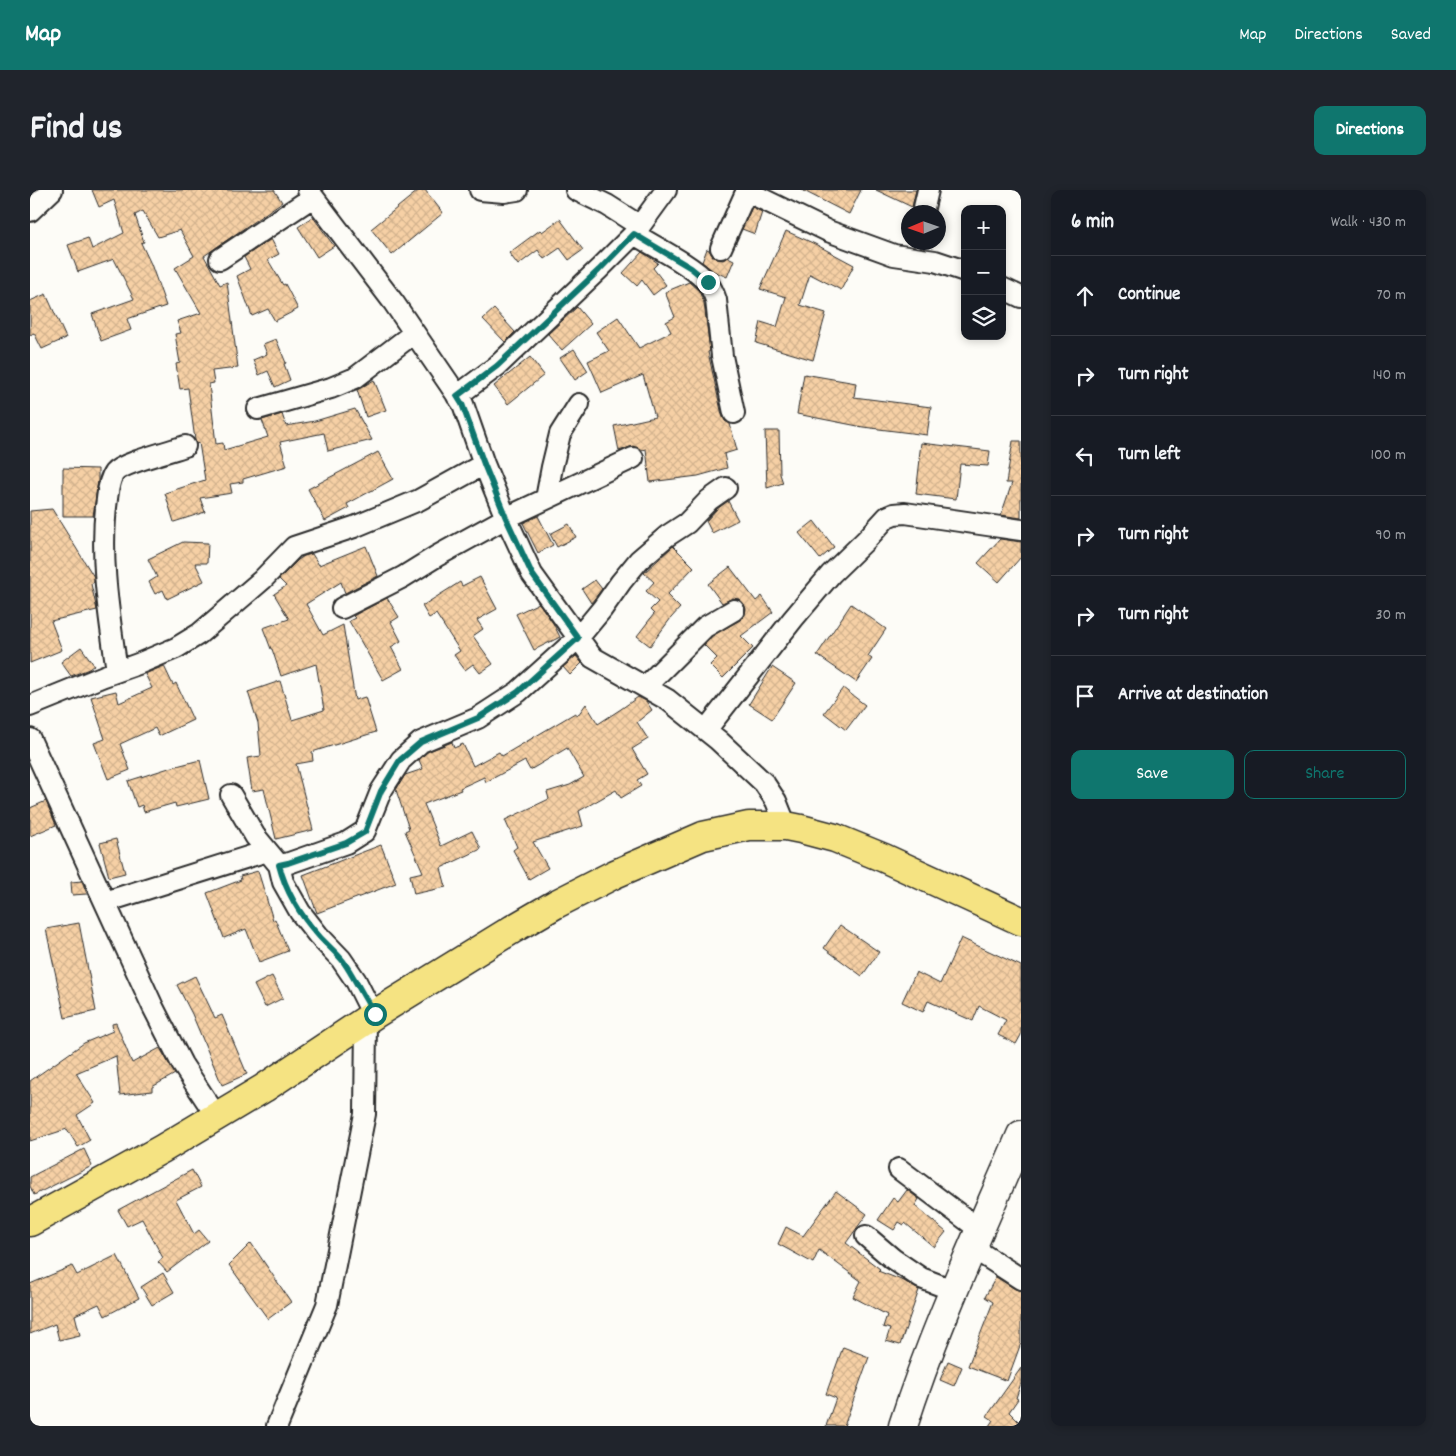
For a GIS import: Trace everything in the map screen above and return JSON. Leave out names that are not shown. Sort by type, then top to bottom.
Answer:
[{"type":"main road","points":[[30,1222],[217,1117],[371,1017],[556,904],[615,874],[703,836],[748,826],[801,828],[835,838],[884,858],[1021,921]]},
{"type":"main road","points":[[903,1426],[916,1386],[954,1291],[1021,1136]]},
{"type":"street","points":[[30,211],[52,190]]},
{"type":"street","points":[[480,190],[504,192],[517,190]]},
{"type":"street","points":[[576,190],[607,205],[637,230],[708,282],[716,300],[722,356],[734,413]]},
{"type":"street","points":[[457,396],[497,366],[599,270],[637,230],[666,190]]},
{"type":"street","points":[[925,205],[928,190]]},
{"type":"street","points":[[721,248],[746,191],[828,231],[894,255],[917,250],[935,261],[961,270]]},
{"type":"street","points":[[220,259],[310,194],[394,303],[462,404],[506,518],[532,574],[592,657],[668,700],[718,740],[764,783],[776,801],[786,826]]},
{"type":"street","points":[[1006,290],[1021,297]]},
{"type":"street","points":[[258,409],[331,388],[355,378],[414,333]]},
{"type":"street","points":[[546,499],[560,434],[579,404]]},
{"type":"street","points":[[117,671],[110,627],[103,558],[104,524],[109,487],[114,473],[125,466],[186,446]]},
{"type":"street","points":[[342,608],[403,578],[437,556],[506,518],[633,458]]},
{"type":"street","points":[[30,706],[176,648],[199,634],[262,580],[294,547],[354,527],[419,500],[484,464]]},
{"type":"street","points":[[105,902],[273,858],[288,863],[346,843],[365,832],[381,791],[400,760],[421,742],[478,718],[518,692],[578,638],[639,560],[667,536],[686,523],[709,500],[726,488]]},
{"type":"street","points":[[706,730],[824,582],[887,517],[905,513],[1021,530]]},
{"type":"street","points":[[645,687],[704,627],[734,610]]},
{"type":"street","points":[[30,741],[182,1064],[217,1117]]},
{"type":"street","points":[[231,795],[255,836],[273,858],[300,912],[318,935],[341,959],[356,981],[368,1003],[371,1017],[365,1114],[327,1305],[277,1426]]},
{"type":"street","points":[[900,1169],[1021,1279]]},
{"type":"street","points":[[866,1236],[893,1259],[921,1278],[954,1291]]},
{"type":"building","points":[[92,190],[274,190],[282,202],[204,256],[220,285],[227,282],[238,368],[212,371],[214,383],[209,384],[216,444],[223,443],[224,450],[268,437],[262,420],[282,414],[286,426],[315,421],[355,409],[372,440],[328,451],[324,433],[280,442],[287,466],[243,479],[243,482],[230,484],[232,493],[200,498],[205,512],[174,522],[165,493],[205,480],[199,443],[196,444],[195,440],[188,388],[180,389],[176,364],[180,363],[175,334],[181,333],[177,321],[201,313],[175,268],[194,256],[180,230],[158,237],[143,211],[135,215],[144,242],[141,243],[151,264],[166,306],[127,319],[131,330],[101,341],[92,314],[134,299],[114,259],[78,272],[68,245],[88,238],[92,249],[124,233],[114,200],[99,207]]},
{"type":"building","points":[[419,190],[425,190],[443,213],[392,255],[371,229]]},
{"type":"building","points":[[802,190],[861,190],[849,214]]},
{"type":"building","points":[[876,190],[916,190],[912,205],[908,205]]},
{"type":"building","points":[[752,207],[762,212],[755,234],[742,229]]},
{"type":"building","points":[[313,217],[334,246],[317,257],[298,227]]},
{"type":"building","points":[[560,219],[583,250],[569,260],[560,248],[544,259],[538,250],[518,265],[509,253],[540,230],[542,232]]},
{"type":"building","points":[[786,231],[854,265],[841,290],[810,274],[800,305],[826,313],[813,360],[756,343],[761,322],[777,327],[786,297],[760,289]]},
{"type":"building","points":[[271,239],[279,254],[268,260],[283,285],[285,284],[298,309],[275,321],[268,309],[252,316],[237,276],[250,269],[244,257]]},
{"type":"building","points":[[707,249],[717,259],[723,260],[728,257],[734,260],[727,277],[713,271],[702,262]]},
{"type":"building","points":[[642,252],[658,263],[653,268],[666,285],[653,295],[642,280],[637,286],[623,273]]},
{"type":"building","points":[[689,282],[699,291],[704,303],[710,351],[708,352],[722,415],[725,421],[730,424],[737,450],[724,454],[727,468],[698,476],[650,482],[646,449],[641,450],[633,446],[619,451],[614,426],[655,417],[643,375],[602,393],[588,361],[609,351],[596,332],[618,317],[639,348],[671,332],[666,322],[675,317],[665,292]]},
{"type":"building","points":[[46,294],[66,338],[42,349],[34,333],[30,335],[30,301]]},
{"type":"building","points":[[577,307],[591,324],[562,350],[548,334]]},
{"type":"building","points":[[494,309],[515,332],[505,342],[483,319]]},
{"type":"building","points":[[276,339],[286,363],[284,364],[290,380],[275,387],[268,371],[259,375],[253,360],[267,354],[263,344]]},
{"type":"building","points":[[574,349],[588,371],[575,380],[560,358]]},
{"type":"building","points":[[530,357],[544,375],[508,404],[494,386]]},
{"type":"building","points":[[804,374],[856,383],[854,397],[931,407],[927,435],[863,427],[797,414]]},
{"type":"building","points":[[374,380],[386,410],[366,417],[357,390]]},
{"type":"building","points":[[765,431],[779,431],[780,474],[783,483],[767,488]]},
{"type":"building","points":[[1013,441],[1021,441],[1021,518],[1001,515],[1012,483],[1006,483]]},
{"type":"building","points":[[921,443],[990,451],[988,466],[960,464],[956,499],[916,494]]},
{"type":"building","points":[[378,452],[393,479],[347,504],[349,508],[325,521],[308,489]]},
{"type":"building","points":[[63,468],[98,469],[93,516],[63,516]]},
{"type":"building","points":[[728,501],[738,520],[712,533],[706,521]]},
{"type":"building","points":[[52,509],[94,577],[94,582],[91,584],[97,610],[51,621],[62,650],[30,663],[30,511]]},
{"type":"building","points":[[538,516],[553,545],[538,553],[523,523]]},
{"type":"building","points":[[814,521],[834,547],[820,559],[799,533]]},
{"type":"building","points":[[569,524],[576,537],[557,547],[550,534]]},
{"type":"building","points":[[1000,539],[1021,542],[1021,557],[999,582],[978,563]]},
{"type":"building","points":[[183,542],[208,543],[207,563],[195,563],[204,581],[167,599],[163,590],[155,594],[149,582],[157,577],[148,559]]},
{"type":"building","points":[[366,546],[378,576],[345,593],[341,582],[306,604],[323,635],[343,625],[355,700],[365,697],[376,732],[312,752],[313,761],[296,764],[313,830],[276,839],[264,789],[252,791],[247,758],[261,756],[258,723],[248,692],[280,681],[292,720],[324,710],[316,664],[281,676],[263,628],[289,619],[274,594],[286,586],[279,579],[298,560],[312,554],[319,565]]},
{"type":"building","points":[[673,546],[694,567],[667,595],[680,608],[650,646],[637,636],[654,614],[650,610],[658,602],[646,591],[654,582],[644,573]]},
{"type":"building","points":[[730,567],[756,601],[762,596],[773,612],[741,636],[753,648],[723,678],[710,665],[717,658],[704,645],[712,636],[740,620],[745,615],[746,609],[739,599],[733,598],[722,603],[708,584]]},
{"type":"building","points":[[480,577],[497,609],[477,620],[483,629],[473,636],[493,664],[480,673],[473,664],[465,670],[454,655],[460,651],[436,614],[429,618],[422,606],[460,582],[462,586]]},
{"type":"building","points":[[595,580],[602,589],[591,603],[582,589]]},
{"type":"building","points":[[387,598],[399,617],[391,622],[401,641],[391,647],[403,669],[383,680],[349,621],[355,618],[353,616]]},
{"type":"building","points":[[539,603],[560,637],[534,650],[516,614]]},
{"type":"building","points":[[851,604],[886,629],[868,656],[872,659],[856,682],[817,655]]},
{"type":"building","points":[[81,647],[94,665],[71,676],[61,662]]},
{"type":"building","points":[[576,656],[582,663],[570,675],[563,667]]},
{"type":"building","points":[[164,666],[173,685],[176,683],[193,720],[159,736],[155,728],[120,744],[130,770],[108,779],[94,743],[105,739],[91,697],[116,691],[119,703],[152,688],[145,674]]},
{"type":"building","points":[[772,667],[796,683],[772,719],[749,704]]},
{"type":"building","points":[[843,688],[865,705],[846,730],[824,713]]},
{"type":"building","points":[[638,697],[646,701],[652,710],[637,722],[648,739],[632,749],[647,774],[637,780],[641,786],[621,798],[616,790],[579,811],[583,826],[533,842],[548,868],[529,879],[513,850],[517,847],[505,820],[549,799],[547,792],[570,785],[584,777],[567,748],[530,770],[525,761],[486,782],[484,777],[460,788],[461,790],[424,804],[441,846],[472,831],[481,849],[441,868],[446,887],[414,894],[410,875],[423,872],[405,831],[409,829],[396,790],[405,775],[423,769],[419,760],[427,752],[452,742],[454,748],[463,744],[473,766],[499,752],[502,756],[575,713],[578,715],[586,704],[598,724]]},
{"type":"building","points":[[200,760],[209,799],[176,807],[175,803],[144,812],[142,805],[137,807],[128,781]]},
{"type":"building","points":[[46,801],[56,825],[30,836],[30,808]]},
{"type":"building","points":[[116,839],[125,873],[109,877],[100,843]]},
{"type":"building","points":[[381,845],[396,883],[317,913],[303,875]]},
{"type":"building","points":[[258,871],[273,920],[275,919],[288,951],[259,962],[246,929],[224,938],[207,893],[241,880],[240,876]]},
{"type":"building","points":[[82,881],[87,894],[72,895],[71,882]]},
{"type":"building","points":[[79,923],[96,1011],[65,1018],[46,929]]},
{"type":"building","points":[[840,925],[879,952],[862,976],[824,948]]},
{"type":"building","points":[[961,938],[1021,966],[1021,1035],[1016,1044],[998,1035],[1006,1020],[979,1006],[973,1021],[928,1001],[923,1012],[902,1002],[916,972],[940,984]]},
{"type":"building","points":[[195,976],[215,1018],[222,1015],[247,1074],[222,1085],[192,1014],[177,985]]},
{"type":"building","points":[[272,976],[283,998],[265,1007],[254,985]]},
{"type":"building","points":[[116,1023],[132,1063],[160,1048],[175,1074],[152,1087],[152,1091],[120,1095],[116,1056],[76,1073],[95,1103],[77,1115],[90,1140],[78,1147],[67,1129],[30,1141],[30,1081],[84,1043],[113,1031],[112,1024]]},
{"type":"building","points":[[84,1149],[92,1166],[34,1195],[30,1186],[30,1177]]},
{"type":"building","points":[[192,1170],[201,1187],[176,1200],[194,1234],[199,1230],[208,1241],[167,1272],[158,1262],[163,1258],[142,1219],[127,1226],[118,1210]]},
{"type":"building","points":[[907,1190],[919,1199],[915,1206],[946,1232],[934,1247],[905,1223],[904,1225],[899,1222],[894,1230],[878,1220],[893,1198],[898,1202]]},
{"type":"building","points":[[836,1191],[867,1214],[846,1243],[880,1269],[878,1271],[904,1281],[919,1290],[900,1345],[886,1341],[890,1329],[883,1327],[887,1315],[853,1297],[861,1281],[819,1250],[813,1263],[778,1244],[786,1227],[803,1236]]},
{"type":"building","points":[[251,1243],[291,1302],[268,1319],[229,1265]]},
{"type":"building","points":[[117,1255],[139,1298],[105,1316],[99,1304],[75,1315],[80,1335],[59,1340],[55,1324],[30,1334],[30,1284],[72,1266],[77,1275]]},
{"type":"building","points":[[163,1273],[174,1292],[152,1305],[141,1287]]},
{"type":"building","points":[[996,1277],[1021,1291],[1021,1343],[1007,1381],[968,1366],[993,1302],[985,1297]]},
{"type":"building","points":[[843,1347],[869,1357],[844,1426],[826,1426],[836,1398],[826,1394]]},
{"type":"building","points":[[948,1361],[962,1367],[954,1386],[940,1380]]},
{"type":"building","points":[[1021,1368],[1021,1383],[1016,1398],[1018,1399],[1009,1412],[1021,1426],[989,1426],[993,1420],[987,1416]]},
{"type":"route","points":[[375,1014],[341,959],[318,935],[300,912],[284,882],[279,865],[346,843],[365,832],[381,791],[400,760],[421,742],[478,718],[518,692],[578,638],[532,574],[506,518],[462,404],[457,396],[497,366],[599,270],[634,234],[691,268],[708,282]]}]
